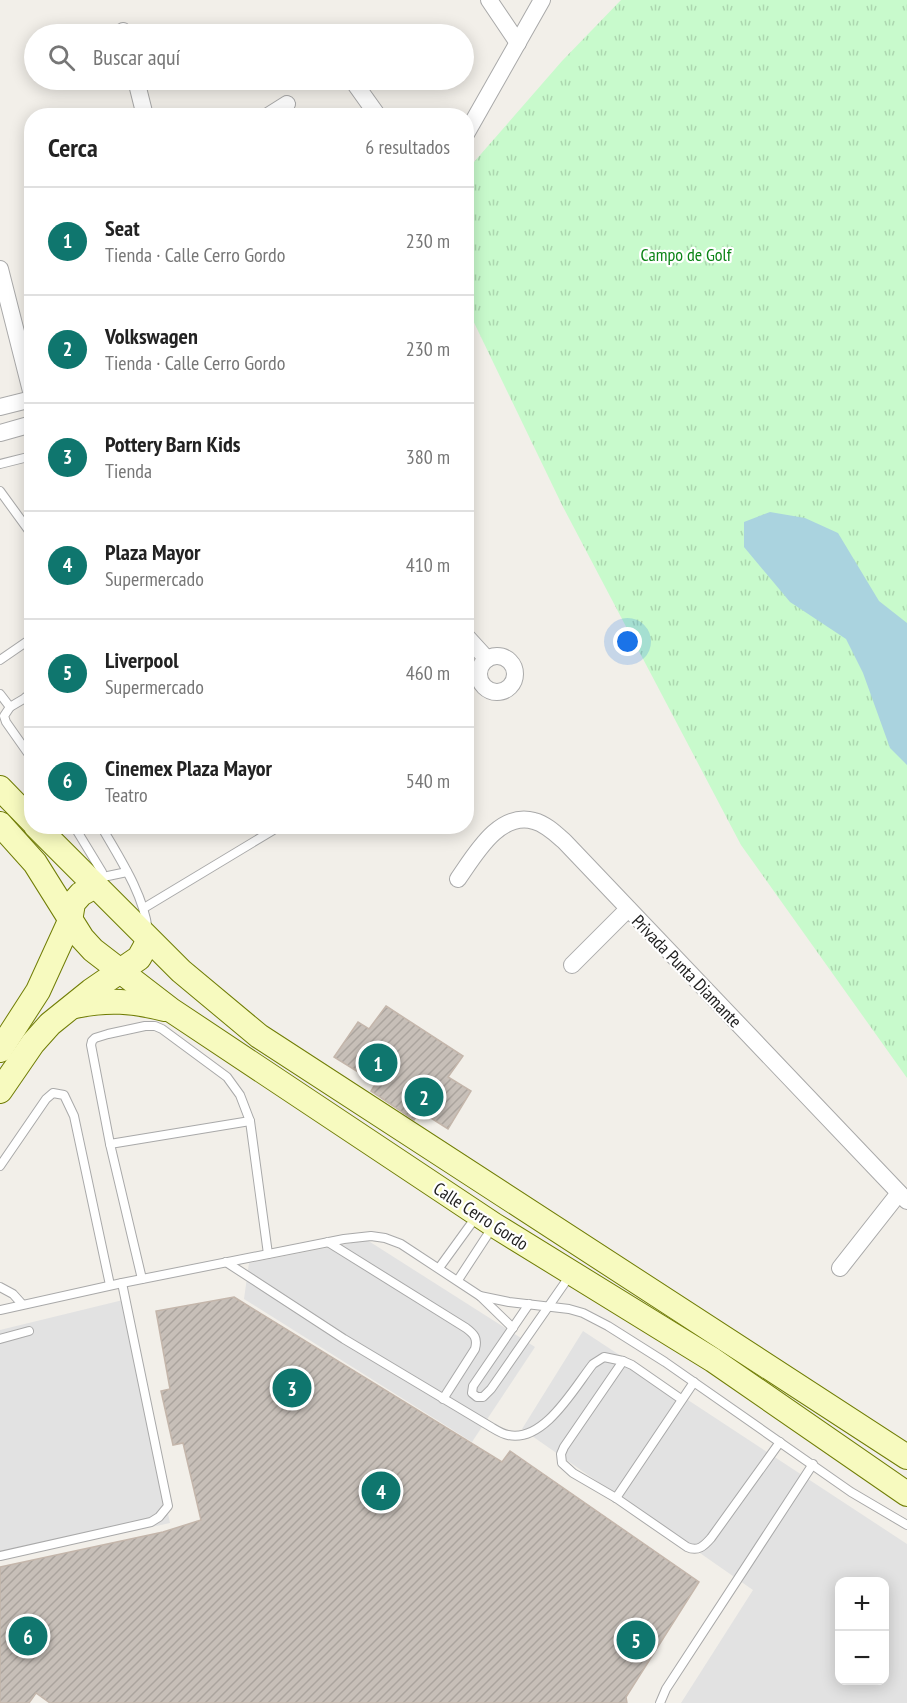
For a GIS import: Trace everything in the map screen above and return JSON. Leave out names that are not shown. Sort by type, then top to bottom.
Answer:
[{"type":"main road","points":[[0,788],[24,813]]},
{"type":"main road","name":"Calle Cerro Gordo","points":[[0,824],[35,863],[70,921],[93,950],[163,1004],[486,1220],[713,1360],[907,1494]]},
{"type":"main road","name":"Calle Cerro Gordo","points":[[45,834],[99,882],[149,940],[181,971],[259,1036],[907,1457]]},
{"type":"main road","points":[[0,1050],[38,991],[70,921],[71,907],[76,898],[99,882]]},
{"type":"main road","points":[[0,1091],[33,1043],[50,1024],[139,958],[149,940]]},
{"type":"main road","points":[[163,1004],[147,982],[150,972],[158,966],[167,964],[181,971]]},
{"type":"main road","points":[[70,1007],[99,1001],[163,1004]]},
{"type":"street","points":[[489,0],[518,43]]},
{"type":"street","points":[[474,120],[542,0]]},
{"type":"street","points":[[138,90],[143,108]]},
{"type":"street","points":[[359,90],[372,108]]},
{"type":"street","points":[[281,108],[287,104]]},
{"type":"street","points":[[0,269],[24,365]]},
{"type":"street","points":[[0,407],[24,400]]},
{"type":"street","points":[[0,433],[24,426]]},
{"type":"street","points":[[474,645],[487,659]]},
{"type":"street","name":"Privada Punta Diamante","points":[[458,879],[479,849],[500,827],[511,821],[523,819],[536,821],[550,828],[903,1197]]},
{"type":"street","points":[[572,965],[628,909]]},
{"type":"street","points":[[840,1268],[903,1197]]},
{"type":"lane","points":[[0,464],[24,458]]},
{"type":"lane","points":[[0,491],[24,524]]},
{"type":"lane","points":[[0,660],[24,644]]},
{"type":"lane","points":[[0,693],[10,707]]},
{"type":"lane","points":[[24,699],[5,712],[6,722],[24,748]]},
{"type":"lane","points":[[79,834],[102,872],[99,882]]},
{"type":"lane","points":[[106,834],[144,908],[149,940]]},
{"type":"lane","points":[[144,908],[267,834]]},
{"type":"lane","points":[[99,882],[127,872]]},
{"type":"lane","points":[[142,1279],[110,1144],[92,1053],[92,1041],[101,1036],[145,1026],[162,1029],[227,1077],[240,1095],[250,1121],[268,1254]]},
{"type":"lane","points":[[0,1166],[45,1099],[53,1093],[64,1095],[74,1116],[110,1285]]},
{"type":"lane","points":[[110,1144],[250,1121]]},
{"type":"lane","points":[[439,1268],[486,1220]]},
{"type":"lane","points":[[458,1280],[486,1220]]},
{"type":"lane","points":[[2,1309],[110,1285],[359,1236],[385,1238],[401,1244],[480,1296],[513,1328]]},
{"type":"lane","points":[[328,1242],[466,1328],[476,1337],[475,1349],[444,1399]]},
{"type":"lane","points":[[226,1262],[344,1339],[508,1436],[523,1435],[545,1425],[598,1359],[610,1357],[623,1361],[681,1399]]},
{"type":"lane","points":[[529,1304],[473,1386],[472,1393],[477,1397],[483,1397],[492,1389],[571,1274]]},
{"type":"lane","points":[[0,1556],[151,1522],[159,1517],[168,1506],[122,1283]]},
{"type":"lane","points":[[0,1287],[13,1294],[22,1304]]},
{"type":"lane","points":[[480,1296],[583,1313],[608,1326],[694,1382],[851,1492],[907,1525]]},
{"type":"lane","points":[[0,1339],[29,1331]]},
{"type":"lane","points":[[623,1361],[564,1447],[560,1458],[565,1467],[573,1473],[616,1498],[687,1547],[696,1550],[711,1538],[780,1442]]},
{"type":"lane","points":[[616,1498],[694,1382]]},
{"type":"lane","points":[[660,1703],[666,1689],[813,1464]]},
{"type":"green space","name":"Campo de Golf","points":[[621,0],[907,0],[907,1078],[741,845],[562,505],[474,323],[474,162],[562,61]]},
{"type":"shaded area","points":[[367,1240],[535,1347],[472,1442],[244,1299],[249,1263]]},
{"type":"shaded area","points":[[123,1300],[170,1523],[0,1560],[0,1330]]},
{"type":"shaded area","points":[[583,1331],[907,1544],[907,1703],[681,1703],[753,1590],[522,1429]]},
{"type":"water","points":[[770,512],[805,518],[838,533],[879,601],[907,623],[907,765],[890,748],[863,673],[846,639],[790,602],[744,547],[744,522]]},
{"type":"building","points":[[386,1006],[463,1056],[448,1077],[471,1091],[448,1129],[420,1111],[414,1120],[371,1091],[376,1083],[334,1057],[358,1022],[369,1029]]},
{"type":"building","points":[[234,1297],[502,1462],[510,1451],[699,1582],[626,1697],[627,1703],[50,1703],[36,1693],[29,1703],[0,1703],[0,1567],[163,1532],[201,1520],[183,1443],[173,1445],[161,1391],[170,1389],[156,1311]]},
{"type":"place","name":"Seat","points":[[378,1063]]},
{"type":"place","name":"Volkswagen","points":[[424,1097]]},
{"type":"place","name":"Pottery Barn Kids","points":[[292,1388]]},
{"type":"place","name":"Plaza Mayor","points":[[381,1491]]},
{"type":"place","name":"Cinemex Plaza Mayor","points":[[28,1636]]},
{"type":"place","name":"Liverpool","points":[[636,1640]]}]
